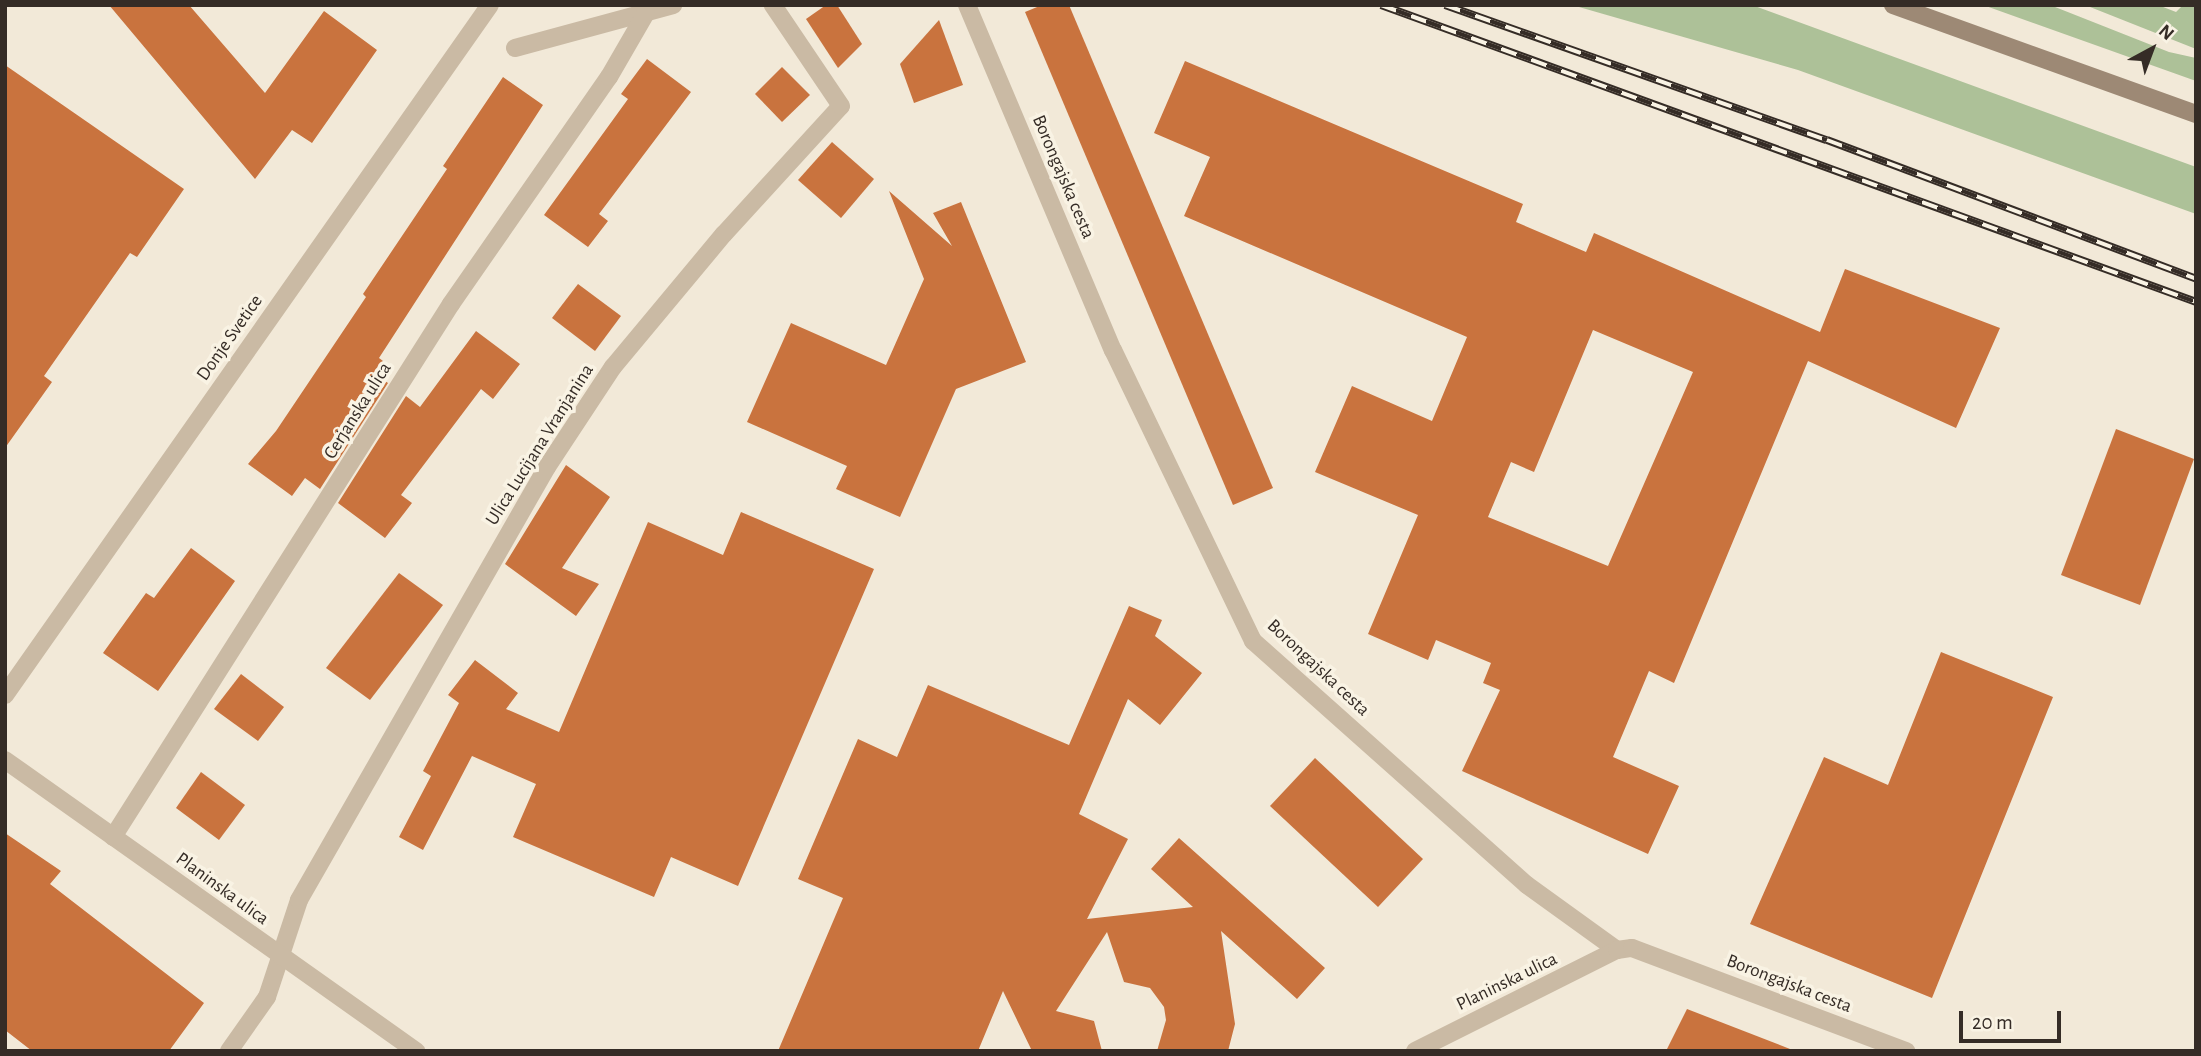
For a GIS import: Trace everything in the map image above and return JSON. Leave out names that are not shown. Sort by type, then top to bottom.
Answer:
[{"type":"main road","points":[[1892,5],[2196,114]]},
{"type":"street","name":"Donje Svetice","points":[[5,695],[490,5]]},
{"type":"street","points":[[514,48],[673,5]]},
{"type":"street","name":"Ulica Lucijana Vranjanina","points":[[278,955],[299,900],[561,445],[613,368],[724,234],[841,106],[773,5]]},
{"type":"street","name":"Borongajska cesta","points":[[967,5],[1113,350],[1253,641],[1527,885],[1616,950],[1645,951],[1906,1051]]},
{"type":"street","name":"Cerjanska ulica","points":[[113,837],[451,304],[609,78],[646,13]]},
{"type":"street","name":"Planinska ulica","points":[[5,760],[416,1051]]},
{"type":"street","name":"Planinska ulica","points":[[1415,1051],[1616,950]]},
{"type":"street","points":[[229,1051],[267,997],[278,955]]},
{"type":"green space","points":[[1572,5],[1752,5],[2196,167],[2196,214],[1798,70]]},
{"type":"green space","points":[[1983,5],[2050,5],[2169,52],[2196,58],[2196,81]]},
{"type":"green space","points":[[2085,5],[2158,5],[2176,12],[2183,5],[2196,5],[2196,49]]},
{"type":"building","points":[[109,5],[189,5],[265,93],[324,11],[377,50],[312,143],[292,130],[255,179]]},
{"type":"building","points":[[826,5],[837,5],[862,44],[838,68],[806,19]]},
{"type":"building","points":[[1042,5],[1069,5],[1273,488],[1233,505],[1025,12]]},
{"type":"building","points":[[939,20],[963,85],[914,103],[900,64]]},
{"type":"building","points":[[647,59],[691,92],[599,214],[608,221],[588,247],[544,215],[628,99],[621,94]]},
{"type":"building","points":[[1185,61],[1523,204],[1516,222],[1586,252],[1594,233],[1820,332],[1845,269],[2000,328],[1956,428],[1808,361],[1674,683],[1649,671],[1613,757],[1679,786],[1648,854],[1462,771],[1500,690],[1483,683],[1491,663],[1436,640],[1428,660],[1368,634],[1418,515],[1315,472],[1352,386],[1432,421],[1467,337],[1184,216],[1210,157],[1154,133]],"holes":[[[1593,330],[1693,372],[1608,566],[1488,517],[1511,462],[1534,472]]]},
{"type":"building","points":[[5,65],[184,189],[137,257],[130,253],[44,376],[52,382],[5,448]]},
{"type":"building","points":[[782,67],[810,95],[782,122],[755,94]]},
{"type":"building","points":[[503,77],[543,105],[379,358],[383,361],[374,373],[388,383],[320,489],[305,478],[292,496],[248,464],[276,431],[366,297],[363,294],[447,169],[443,166]]},
{"type":"building","points":[[832,142],[874,179],[841,218],[798,180]]},
{"type":"building","points":[[889,191],[952,246],[933,213],[961,202],[1026,362],[956,389],[900,517],[836,489],[847,466],[747,422],[791,323],[886,365],[924,279]]},
{"type":"building","points":[[578,284],[621,316],[595,351],[552,318]]},
{"type":"building","points":[[476,331],[520,364],[493,399],[481,389],[401,495],[412,503],[385,538],[338,503],[406,396],[420,407]]},
{"type":"building","points":[[2116,429],[2194,459],[2140,605],[2061,575]]},
{"type":"building","points":[[566,465],[610,497],[562,568],[599,584],[576,616],[505,564]]},
{"type":"building","points":[[741,512],[874,569],[738,886],[671,857],[654,897],[513,837],[536,784],[472,756],[423,850],[399,837],[431,776],[423,771],[459,703],[448,695],[475,660],[518,693],[506,709],[559,732],[648,522],[723,555]]},
{"type":"building","points":[[191,548],[235,581],[158,691],[103,653],[146,593],[154,598]]},
{"type":"building","points":[[399,573],[443,605],[370,700],[326,668]]},
{"type":"building","points":[[1129,606],[1162,620],[1155,636],[1202,673],[1160,725],[1128,699],[1079,814],[1128,839],[1087,919],[1193,907],[1151,869],[1179,838],[1325,968],[1297,999],[1221,931],[1235,1024],[1228,1051],[1157,1051],[1166,1020],[1164,1007],[1150,988],[1124,982],[1107,932],[1056,1011],[1094,1021],[1102,1051],[1032,1051],[1003,991],[978,1051],[778,1051],[843,898],[798,879],[858,739],[897,757],[928,685],[1069,745]]},
{"type":"building","points":[[1941,652],[2053,697],[1932,998],[1750,924],[1824,757],[1888,785]]},
{"type":"building","points":[[241,674],[284,707],[258,741],[214,709]]},
{"type":"building","points":[[1315,758],[1423,859],[1378,907],[1270,806]]},
{"type":"building","points":[[201,772],[245,805],[219,840],[176,808]]},
{"type":"building","points":[[5,833],[61,871],[50,884],[204,1003],[169,1051],[32,1051],[5,1030]]},
{"type":"building","points":[[1687,1009],[1790,1049],[1666,1051]]},
{"type":"railway","points":[[1381,5],[2196,302]]},
{"type":"railway","points":[[1445,5],[1827,140],[2196,279]]}]
